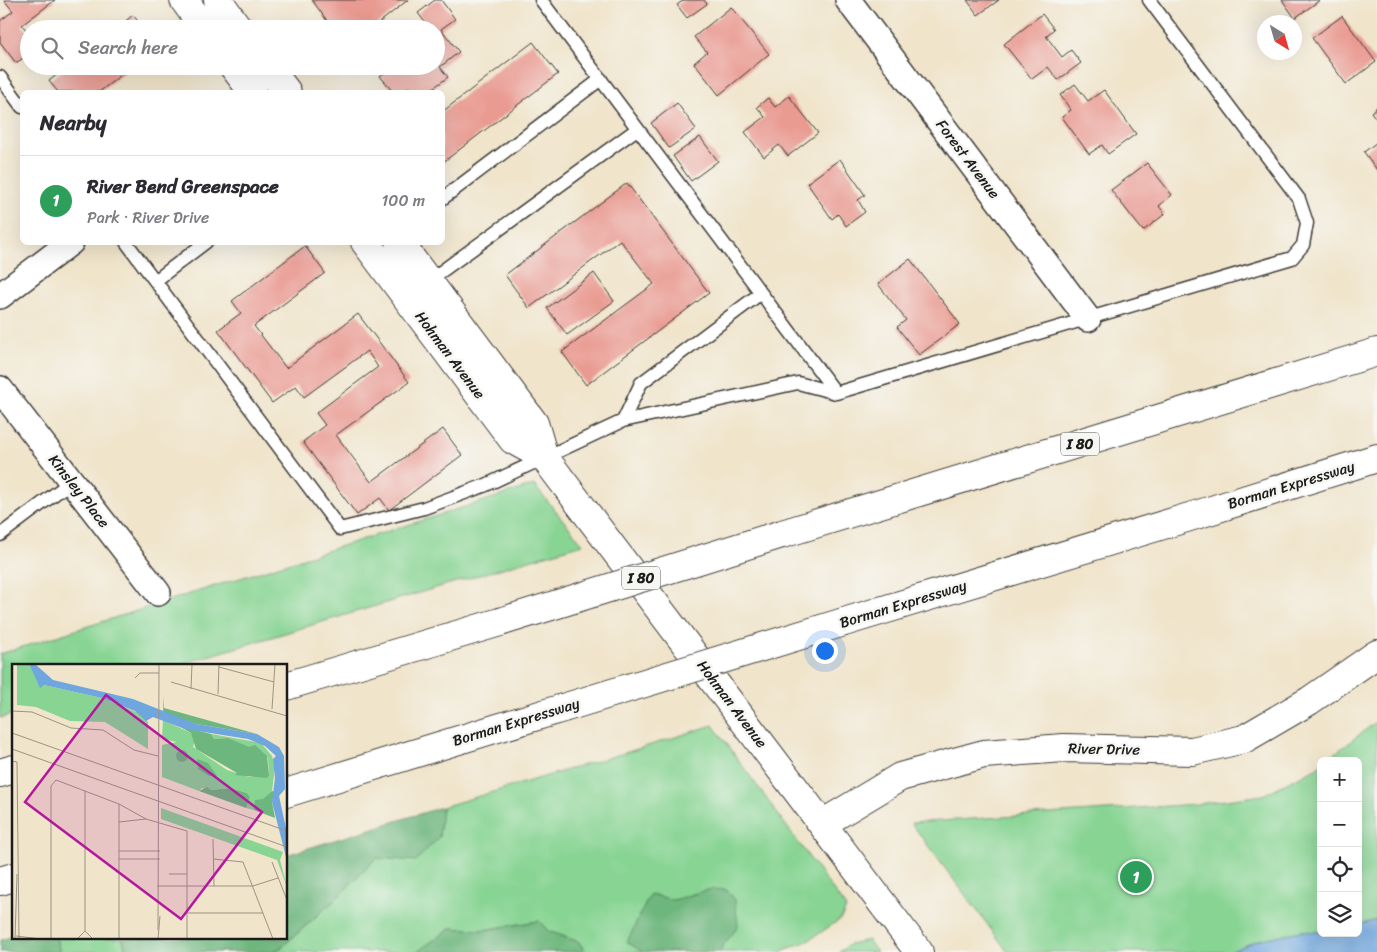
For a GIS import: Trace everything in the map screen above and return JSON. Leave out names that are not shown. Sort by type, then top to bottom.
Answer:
[{"type":"main road","points":[[184,0],[198,20]]},
{"type":"main road","points":[[218,0],[232,20]]},
{"type":"main road","points":[[240,75],[251,90]]},
{"type":"main road","name":"Hohman Avenue","points":[[401,245],[534,423],[544,457],[919,952]]},
{"type":"main road","name":"Hohman Avenue","points":[[374,246],[407,297],[513,440],[544,457]]},
{"type":"main road","name":"I 80","points":[[288,685],[1377,352]]},
{"type":"main road","name":"Borman Expressway","points":[[288,793],[1377,458]]},
{"type":"main road","name":"River Drive","points":[[822,824],[900,777],[984,754],[1064,748],[1192,751],[1244,739],[1309,701],[1377,654]]},
{"type":"street","name":"Forest Avenue","points":[[848,0],[1088,318]]},
{"type":"street","points":[[0,296],[67,245]]},
{"type":"street","name":"Kinsley Place","points":[[0,389],[158,593]]},
{"type":"lane","points":[[541,0],[836,393]]},
{"type":"lane","points":[[128,245],[340,529],[424,508],[486,485],[623,421],[798,383],[836,393],[1292,258],[1303,245],[1307,223],[1299,199],[1149,0]]},
{"type":"lane","points":[[0,77],[20,103]]},
{"type":"lane","points":[[445,197],[601,79]]},
{"type":"lane","points":[[407,297],[637,129]]},
{"type":"lane","points":[[155,281],[202,245]]},
{"type":"lane","points":[[623,421],[641,383],[761,293]]},
{"type":"lane","points":[[0,535],[72,481]]},
{"type":"green space","points":[[534,485],[583,544],[182,664],[12,664],[12,715],[0,718],[0,654]]},
{"type":"green space","points":[[1377,721],[1377,920],[1362,924],[1362,757],[1330,757]]},
{"type":"green space","points":[[713,725],[846,908],[841,919],[808,941],[783,952],[720,952],[727,941],[696,893],[674,900],[627,942],[643,952],[585,952],[579,942],[548,931],[539,921],[483,930],[451,928],[417,952],[272,952],[281,948],[337,898],[376,858],[439,837],[442,807]]},
{"type":"green space","points":[[1316,768],[1317,932],[1301,931],[1258,940],[1230,952],[1008,952],[911,823],[1197,804],[1263,795]]},
{"type":"green space","points":[[442,807],[439,837],[416,861],[376,858],[337,898],[280,948],[272,952],[125,952],[122,940],[288,940],[288,854]]},
{"type":"green space","points":[[711,889],[727,890],[735,900],[738,926],[723,945],[720,952],[643,952],[627,942],[650,894],[674,900]]},
{"type":"green space","points":[[539,921],[548,931],[579,942],[585,952],[417,952],[451,928],[483,930]]},
{"type":"green space","points":[[12,937],[12,940],[57,940],[60,952],[0,952],[0,940]]},
{"type":"green space","points":[[57,940],[122,940],[125,952],[60,952]]},
{"type":"green space","points":[[868,940],[877,952],[839,952],[850,944]]},
{"type":"water","points":[[1377,920],[1377,952],[1230,952],[1258,940],[1301,931],[1317,932],[1317,937],[1362,937],[1362,924]]},
{"type":"building","points":[[4,0],[55,0],[29,20],[20,20],[20,60],[16,63],[0,42],[0,21],[13,11]]},
{"type":"building","points":[[312,0],[408,0],[382,20],[326,20]]},
{"type":"building","points":[[435,0],[441,0],[455,19],[445,26],[445,20],[423,20],[418,13]]},
{"type":"building","points":[[684,0],[704,0],[707,4],[687,18],[677,5]]},
{"type":"building","points":[[967,0],[999,0],[978,15]]},
{"type":"building","points":[[1282,0],[1320,0],[1299,15],[1293,15]]},
{"type":"building","points":[[731,7],[769,54],[719,95],[694,63],[707,52],[694,37]]},
{"type":"building","points":[[1042,14],[1054,29],[1046,36],[1062,57],[1071,50],[1081,63],[1058,80],[1048,67],[1032,79],[1004,44]]},
{"type":"building","points":[[133,15],[137,20],[127,20]]},
{"type":"building","points":[[1342,16],[1376,62],[1346,84],[1312,38]]},
{"type":"building","points":[[445,34],[459,52],[445,63]]},
{"type":"building","points":[[533,42],[558,74],[445,161],[445,110]]},
{"type":"building","points":[[445,73],[448,77],[431,90],[411,90],[409,87],[405,90],[391,90],[380,76],[445,75]]},
{"type":"building","points":[[57,75],[121,75],[102,90],[56,90],[49,81]]},
{"type":"building","points":[[1075,84],[1088,101],[1104,90],[1136,134],[1108,154],[1102,145],[1089,154],[1062,117],[1071,110],[1060,95]]},
{"type":"building","points":[[789,96],[818,133],[788,156],[779,145],[764,157],[745,132],[765,117],[757,107],[768,98],[775,107]]},
{"type":"building","points":[[677,103],[696,129],[669,148],[651,123]]},
{"type":"building","points":[[1377,107],[1377,120],[1371,112]]},
{"type":"building","points":[[700,137],[718,161],[691,181],[673,156]]},
{"type":"building","points":[[1377,142],[1377,170],[1364,152]]},
{"type":"building","points":[[840,159],[865,195],[858,200],[865,212],[846,226],[838,214],[832,219],[807,183]]},
{"type":"building","points":[[1147,163],[1172,195],[1159,206],[1165,214],[1143,231],[1111,190]]},
{"type":"building","points":[[627,183],[709,293],[586,385],[562,352],[654,284],[620,240],[529,308],[505,275]]},
{"type":"building","points":[[305,246],[325,273],[254,326],[286,368],[358,314],[409,382],[336,435],[371,482],[443,429],[462,455],[389,510],[380,498],[357,515],[303,442],[325,425],[316,413],[378,367],[367,351],[304,397],[296,386],[272,403],[218,330],[241,313],[232,301]]},
{"type":"building","points":[[910,259],[960,324],[919,355],[897,327],[906,320],[878,284]]},
{"type":"building","points":[[594,273],[614,301],[567,335],[547,308]]},
{"type":"place","name":"River Bend Greenspace","points":[[1136,877]]}]
